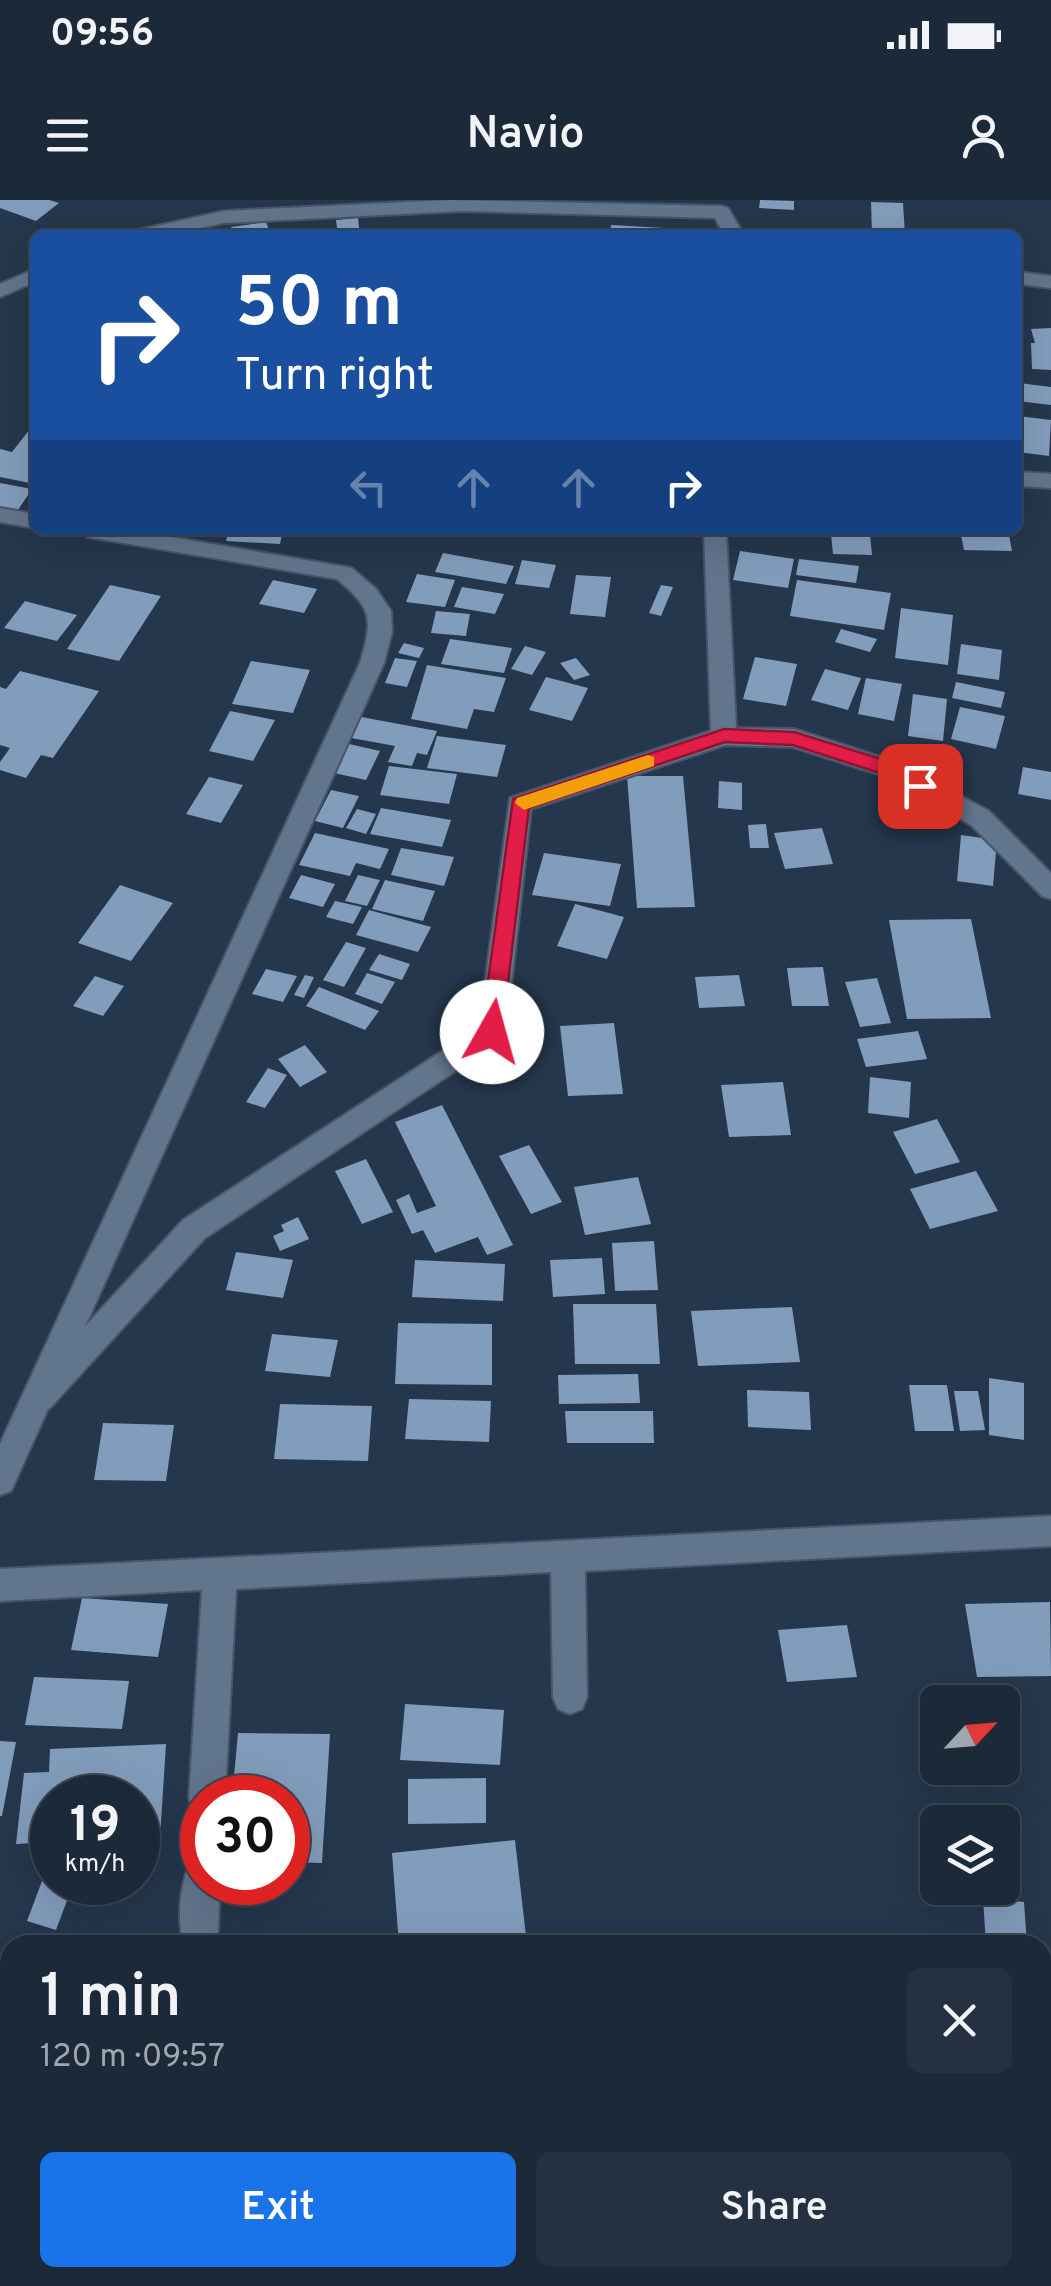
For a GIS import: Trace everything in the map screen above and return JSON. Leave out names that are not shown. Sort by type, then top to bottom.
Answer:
[{"type":"street","points":[[163,230],[224,217],[463,206],[721,212],[731,230]]},
{"type":"street","points":[[0,290],[30,277]]},
{"type":"street","points":[[1022,278],[1051,282]]},
{"type":"street","points":[[1022,478],[1051,481]]},
{"type":"street","points":[[0,515],[30,520]]},
{"type":"street","points":[[0,1480],[372,663],[384,625],[374,598],[344,573],[118,535]]},
{"type":"street","points":[[715,535],[724,736]]},
{"type":"street","points":[[30,1408],[194,1229],[492,1032],[520,804],[724,736],[794,738],[890,769],[980,818],[1051,889]]},
{"type":"street","points":[[0,1585],[1051,1531]]},
{"type":"street","points":[[568,1558],[570,1696]]},
{"type":"street","points":[[208,1775],[220,1572]]},
{"type":"street","points":[[199,1933],[201,1905]]},
{"type":"building","points":[[0,200],[59,203],[36,221],[0,208]]},
{"type":"building","points":[[760,200],[794,201],[794,210],[759,208]]},
{"type":"building","points":[[871,202],[903,203],[905,230],[872,230]]},
{"type":"building","points":[[358,218],[359,230],[337,230],[336,220]]},
{"type":"building","points":[[266,222],[269,230],[232,230],[231,227]]},
{"type":"building","points":[[611,225],[701,230],[610,230]]},
{"type":"building","points":[[1051,328],[1051,370],[1032,369],[1031,343],[1035,343],[1031,329]]},
{"type":"building","points":[[1022,383],[1051,387],[1051,405],[1022,401]]},
{"type":"building","points":[[1022,416],[1051,420],[1049,456],[1022,453]]},
{"type":"building","points":[[30,429],[30,483],[0,477],[0,449],[12,452]]},
{"type":"building","points":[[0,483],[30,489],[16,513],[0,509]]},
{"type":"building","points":[[228,535],[282,535],[280,544],[226,541]]},
{"type":"building","points":[[831,535],[870,535],[872,555],[833,554]]},
{"type":"building","points":[[961,535],[1009,535],[1012,551],[964,550]]},
{"type":"building","points":[[740,551],[794,559],[788,588],[733,580]]},
{"type":"building","points":[[443,553],[514,566],[506,584],[435,572]]},
{"type":"building","points":[[799,559],[859,566],[856,583],[796,575]]},
{"type":"building","points":[[522,560],[556,565],[549,588],[515,584]]},
{"type":"building","points":[[417,574],[455,580],[445,607],[406,602]]},
{"type":"building","points":[[576,575],[611,577],[605,617],[570,614]]},
{"type":"building","points":[[273,580],[317,589],[304,613],[259,604]]},
{"type":"building","points":[[797,580],[891,593],[884,630],[790,616]]},
{"type":"building","points":[[110,585],[161,596],[119,661],[67,649]]},
{"type":"building","points":[[661,585],[673,587],[661,616],[649,613]]},
{"type":"building","points":[[462,587],[504,594],[495,614],[454,607]]},
{"type":"building","points":[[25,601],[77,615],[57,641],[4,628]]},
{"type":"building","points":[[901,608],[953,615],[948,665],[895,658]]},
{"type":"building","points":[[436,611],[470,614],[466,636],[431,633]]},
{"type":"building","points":[[841,629],[877,639],[870,652],[835,642]]},
{"type":"building","points":[[450,639],[512,648],[504,673],[441,664]]},
{"type":"building","points":[[404,643],[424,648],[419,658],[398,653]]},
{"type":"building","points":[[961,644],[1002,650],[999,680],[957,674]]},
{"type":"building","points":[[525,646],[546,652],[532,675],[511,669]]},
{"type":"building","points":[[755,657],[797,664],[786,706],[743,699]]},
{"type":"building","points":[[395,658],[417,661],[407,687],[385,683]]},
{"type":"building","points":[[576,658],[590,675],[574,680],[560,663]]},
{"type":"building","points":[[251,661],[310,670],[293,713],[232,704]]},
{"type":"building","points":[[427,665],[506,678],[494,712],[474,709],[467,729],[411,719]]},
{"type":"building","points":[[825,669],[861,678],[848,710],[811,700]]},
{"type":"building","points":[[20,671],[99,691],[53,758],[41,755],[26,778],[0,770],[0,762],[10,748],[0,745],[0,687],[6,689]]},
{"type":"building","points":[[546,677],[588,688],[572,721],[529,710]]},
{"type":"building","points":[[866,678],[902,684],[894,721],[858,714]]},
{"type":"building","points":[[956,682],[1005,692],[1001,708],[952,698]]},
{"type":"building","points":[[913,694],[947,699],[943,741],[908,736]]},
{"type":"building","points":[[960,707],[1005,716],[996,749],[951,739]]},
{"type":"building","points":[[230,711],[275,720],[253,761],[209,751]]},
{"type":"building","points":[[356,716],[437,731],[427,755],[417,753],[412,766],[388,762],[395,746],[346,737]]},
{"type":"building","points":[[437,736],[506,745],[497,777],[427,768]]},
{"type":"building","points":[[349,744],[380,751],[366,780],[334,773]]},
{"type":"building","points":[[389,766],[457,774],[449,804],[380,795]]},
{"type":"building","points":[[1023,767],[1051,772],[1051,800],[1018,794]]},
{"type":"building","points":[[627,776],[683,776],[695,907],[637,908]]},
{"type":"building","points":[[209,777],[243,785],[221,823],[186,814]]},
{"type":"building","points":[[719,781],[742,783],[742,810],[718,808]]},
{"type":"building","points":[[331,790],[359,796],[343,828],[315,821]]},
{"type":"building","points":[[381,808],[451,820],[442,847],[370,834]]},
{"type":"building","points":[[357,809],[376,814],[366,834],[346,828]]},
{"type":"building","points":[[766,824],[769,848],[750,848],[748,825]]},
{"type":"building","points":[[822,828],[833,864],[785,869],[774,833]]},
{"type":"building","points":[[315,833],[389,849],[380,869],[356,863],[350,876],[299,865]]},
{"type":"building","points":[[961,835],[997,840],[993,886],[957,881]]},
{"type":"building","points":[[401,848],[454,857],[444,886],[391,875]]},
{"type":"building","points":[[544,853],[621,864],[610,906],[532,895]]},
{"type":"building","points":[[301,875],[335,884],[323,907],[289,898]]},
{"type":"building","points":[[358,875],[380,880],[367,906],[345,901]]},
{"type":"building","points":[[385,880],[435,891],[423,921],[372,909]]},
{"type":"building","points":[[120,885],[173,903],[131,961],[78,943]]},
{"type":"building","points":[[335,901],[362,907],[353,924],[326,917]]},
{"type":"building","points":[[575,904],[624,917],[607,959],[557,946]]},
{"type":"building","points":[[369,910],[431,927],[418,952],[356,935]]},
{"type":"building","points":[[971,919],[991,1018],[907,1019],[889,920]]},
{"type":"building","points":[[346,942],[366,948],[344,987],[323,980]]},
{"type":"building","points":[[379,954],[410,964],[402,980],[369,970]]},
{"type":"building","points":[[823,967],[829,1006],[792,1006],[787,968]]},
{"type":"building","points":[[266,969],[297,976],[283,1002],[252,994]]},
{"type":"building","points":[[367,973],[395,982],[382,1004],[355,994]]},
{"type":"building","points":[[305,975],[314,977],[304,998],[294,995]]},
{"type":"building","points":[[739,975],[745,1006],[699,1008],[695,977]]},
{"type":"building","points":[[95,976],[124,986],[103,1016],[73,1006]]},
{"type":"building","points":[[877,978],[891,1023],[860,1027],[845,982]]},
{"type":"building","points":[[319,987],[379,1011],[365,1030],[306,1006]]},
{"type":"building","points":[[614,1023],[623,1094],[568,1096],[560,1026]]},
{"type":"building","points":[[918,1031],[927,1059],[866,1067],[857,1039]]},
{"type":"building","points":[[305,1045],[327,1072],[300,1087],[278,1059]]},
{"type":"building","points":[[268,1068],[287,1075],[265,1108],[246,1102]]},
{"type":"building","points":[[870,1077],[911,1082],[909,1118],[868,1113]]},
{"type":"building","points":[[783,1082],[791,1135],[729,1137],[721,1085]]},
{"type":"building","points":[[442,1105],[513,1245],[487,1255],[478,1237],[435,1253],[423,1230],[412,1234],[396,1200],[409,1194],[417,1213],[436,1206],[395,1122]]},
{"type":"building","points":[[937,1119],[960,1162],[915,1174],[893,1132]]},
{"type":"building","points":[[529,1145],[562,1202],[531,1214],[499,1156]]},
{"type":"building","points":[[366,1159],[393,1212],[362,1224],[335,1171]]},
{"type":"building","points":[[976,1171],[998,1211],[930,1229],[910,1189]]},
{"type":"building","points":[[638,1177],[651,1224],[585,1235],[574,1187]]},
{"type":"building","points":[[298,1217],[309,1239],[280,1251],[273,1236],[284,1231],[281,1225]]},
{"type":"building","points":[[654,1241],[658,1290],[615,1291],[612,1243]]},
{"type":"building","points":[[236,1252],[293,1260],[283,1298],[226,1290]]},
{"type":"building","points":[[602,1258],[605,1294],[553,1297],[550,1260]]},
{"type":"building","points":[[415,1260],[505,1264],[503,1301],[412,1297]]},
{"type":"building","points":[[573,1304],[656,1304],[660,1364],[575,1364]]},
{"type":"building","points":[[792,1307],[800,1362],[698,1366],[691,1311]]},
{"type":"building","points":[[398,1323],[492,1324],[492,1385],[395,1384]]},
{"type":"building","points":[[272,1334],[338,1340],[330,1377],[265,1371]]},
{"type":"building","points":[[638,1374],[640,1403],[559,1404],[558,1375]]},
{"type":"building","points":[[989,1378],[1024,1383],[1024,1440],[989,1435]]},
{"type":"building","points":[[909,1385],[947,1385],[954,1431],[915,1431]]},
{"type":"building","points":[[747,1390],[809,1392],[811,1430],[748,1427]]},
{"type":"building","points":[[954,1391],[978,1391],[985,1430],[960,1431]]},
{"type":"building","points":[[409,1399],[491,1401],[489,1442],[405,1439]]},
{"type":"building","points":[[280,1404],[372,1406],[368,1461],[274,1459]]},
{"type":"building","points":[[565,1411],[653,1411],[654,1443],[567,1443]]},
{"type":"building","points":[[103,1423],[174,1425],[166,1481],[94,1480]]},
{"type":"building","points":[[82,1598],[168,1604],[158,1657],[71,1650]]},
{"type":"building","points":[[1050,1602],[1051,1676],[977,1677],[965,1604]]},
{"type":"building","points":[[847,1625],[857,1677],[787,1682],[778,1630]]},
{"type":"building","points":[[34,1677],[129,1681],[122,1729],[25,1725]]},
{"type":"building","points":[[405,1704],[504,1710],[500,1765],[400,1760]]},
{"type":"building","points":[[238,1733],[330,1734],[322,1863],[310,1863],[310,1775],[234,1775]]},
{"type":"building","points":[[0,1741],[16,1742],[2,1816],[0,1816]]},
{"type":"building","points":[[166,1744],[160,1838],[160,1775],[30,1775],[30,1843],[16,1844],[24,1773],[49,1772],[50,1749]]},
{"type":"building","points":[[486,1778],[486,1823],[408,1824],[408,1779]]},
{"type":"building","points":[[515,1840],[526,1935],[398,1935],[392,1853]]},
{"type":"building","points":[[1024,1902],[1026,1935],[985,1935],[983,1905]]},
{"type":"building","points":[[33,1905],[65,1905],[56,1930],[27,1921]]},
{"type":"slow traffic","points":[[524,803],[648,761]]},
{"type":"route","points":[[492,1032],[520,804],[724,736],[794,738],[890,769],[920,786]]}]
